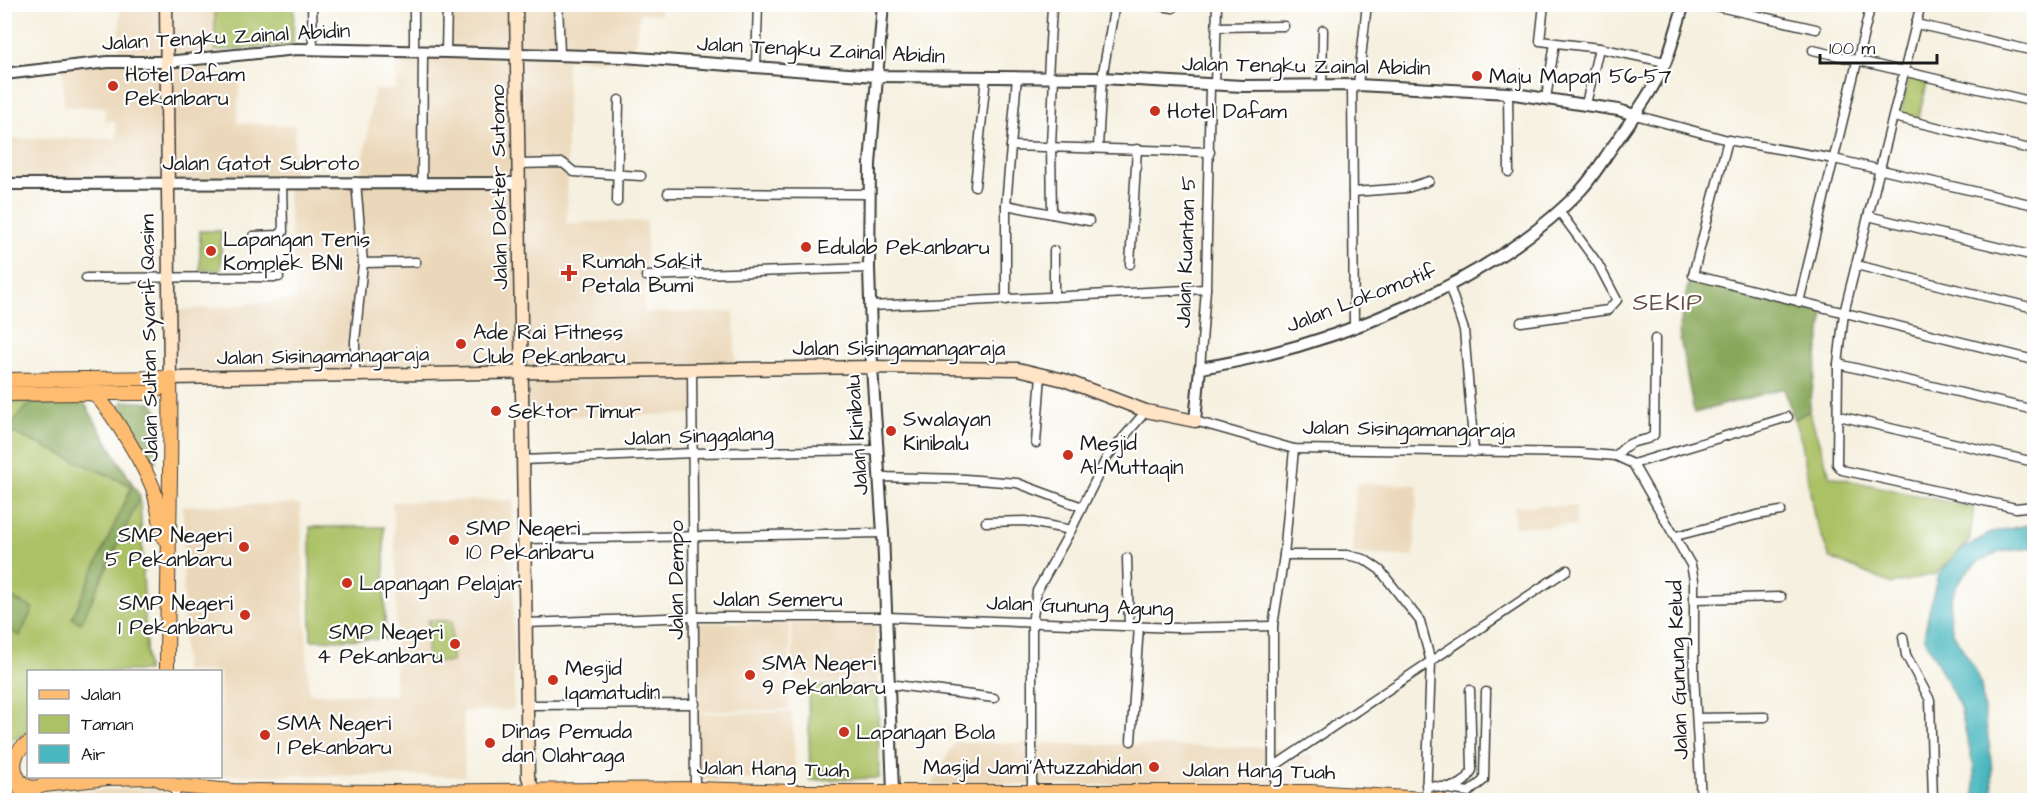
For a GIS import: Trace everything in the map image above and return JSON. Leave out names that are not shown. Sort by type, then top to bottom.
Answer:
[{"type":"main road","name":"Jalan Sultan Syarif Qasim","points":[[166,4],[172,471],[168,552],[167,670]]},
{"type":"main road","name":"Jalan Dokter Sutomo","points":[[516,4],[528,777],[533,796]]},
{"type":"main road","name":"Jalan Sisingamangaraja","points":[[4,380],[872,368],[1018,369],[1064,380],[1146,411],[1195,421]]},
{"type":"main road","points":[[4,394],[154,393],[170,378]]},
{"type":"main road","points":[[93,393],[110,411],[153,488],[168,552]]},
{"type":"main road","points":[[24,801],[12,783],[8,760],[21,747],[27,744]]},
{"type":"main road","name":"Jalan Hang Tuah","points":[[12,783],[32,788],[49,781],[90,778]]},
{"type":"main road","name":"Jalan Hang Tuah","points":[[160,778],[233,796],[533,796],[695,789],[798,796],[1032,792],[1258,796],[1277,792],[1310,796],[1434,797]]},
{"type":"main road","points":[[40,801],[49,781]]},
{"type":"street","points":[[312,4],[313,49]]},
{"type":"street","points":[[414,4],[418,51],[422,182]]},
{"type":"street","points":[[447,4],[447,52]]},
{"type":"street","points":[[558,4],[560,54]]},
{"type":"street","points":[[756,67],[758,4]]},
{"type":"street","name":"Jalan Kinibalu","points":[[883,4],[875,76],[869,194],[869,268],[872,368],[883,532],[892,796]]},
{"type":"street","points":[[1098,147],[1102,78],[1115,4]]},
{"type":"street","points":[[1150,4],[1173,8]]},
{"type":"street","name":"Jalan Kuantan 5","points":[[1195,421],[1206,289],[1209,152],[1217,4]]},
{"type":"street","points":[[1354,326],[1355,85],[1367,4]]},
{"type":"street","points":[[1544,4],[1540,40],[1599,48],[1665,62]]},
{"type":"street","name":"Jalan Lokomotif","points":[[1200,368],[1239,362],[1354,326],[1449,285],[1492,261],[1560,211],[1583,188],[1635,115],[1665,62],[1684,4]]},
{"type":"street","points":[[1706,4],[1816,29]]},
{"type":"street","points":[[1799,302],[1870,4]]},
{"type":"street","points":[[1921,4],[1882,170],[1844,314],[1838,364],[1837,464],[1842,470],[2016,508],[2034,506]]},
{"type":"street","points":[[1052,7],[1052,214]]},
{"type":"street","points":[[1916,24],[2034,51]]},
{"type":"street","points":[[1216,27],[1284,26]]},
{"type":"street","points":[[1322,86],[1323,30]]},
{"type":"street","points":[[1546,98],[1555,43]]},
{"type":"street","points":[[1586,104],[1599,48]]},
{"type":"street","name":"Jalan Tengku Zainal Abidin","points":[[4,74],[108,62],[166,62],[313,49],[560,54],[875,76],[1102,78],[1213,85],[1355,85],[1508,93],[1586,104],[1635,115]]},
{"type":"street","points":[[1813,50],[2034,102]]},
{"type":"street","points":[[975,186],[986,77]]},
{"type":"street","points":[[1006,300],[1006,206],[1017,77]]},
{"type":"street","points":[[1508,93],[1509,172]]},
{"type":"street","points":[[617,202],[619,100]]},
{"type":"street","points":[[1635,115],[1728,140],[1834,159],[2034,205]]},
{"type":"street","points":[[1894,117],[2034,150]]},
{"type":"street","points":[[1728,140],[1693,275],[2034,360]]},
{"type":"street","points":[[1011,146],[1209,152]]},
{"type":"street","points":[[1130,264],[1137,149]]},
{"type":"street","points":[[518,164],[563,163],[574,172],[641,176]]},
{"type":"street","points":[[1353,192],[1407,188],[1429,181]]},
{"type":"street","points":[[253,236],[278,235],[283,232],[282,182]]},
{"type":"street","points":[[355,376],[355,341],[363,263],[356,182]]},
{"type":"street","name":"Jalan Gatot Subroto","points":[[4,184],[518,183]]},
{"type":"street","points":[[668,193],[869,194]]},
{"type":"street","points":[[1006,206],[1089,221]]},
{"type":"street","points":[[1521,322],[1608,310],[1617,300],[1598,264],[1560,211]]},
{"type":"street","points":[[1868,216],[2034,256]]},
{"type":"street","points":[[1054,251],[1054,297]]},
{"type":"street","points":[[363,263],[416,262]]},
{"type":"street","points":[[1856,265],[2034,308]]},
{"type":"street","points":[[646,276],[869,268]]},
{"type":"street","points":[[86,278],[279,277]]},
{"type":"street","points":[[1449,285],[1464,330],[1474,452]]},
{"type":"street","points":[[871,306],[1206,289]]},
{"type":"street","points":[[1655,339],[1654,435],[1651,439],[1631,441],[1616,456],[1634,464],[1788,417]]},
{"type":"street","points":[[1838,364],[2034,410]]},
{"type":"street","name":"Jalan Dempo","points":[[692,370],[695,789]]},
{"type":"street","points":[[1036,443],[1041,374]]},
{"type":"street","points":[[1032,792],[1032,623],[1036,591],[1071,530],[1107,457],[1146,411]]},
{"type":"street","points":[[1839,416],[2034,462]]},
{"type":"street","name":"Jalan Sisingamangaraja","points":[[1195,421],[1294,449],[1580,453],[1616,456]]},
{"type":"street","points":[[1277,792],[1273,767],[1273,626],[1284,555],[1294,449]]},
{"type":"street","name":"Jalan Singgalang","points":[[523,460],[693,453],[877,450]]},
{"type":"street","name":"Jalan Gunung Kelud","points":[[1634,464],[1691,565],[1696,599],[1694,674],[1701,801]]},
{"type":"street","points":[[879,477],[1017,483],[1083,507]]},
{"type":"street","points":[[1676,536],[1756,514],[1781,511]]},
{"type":"street","points":[[986,522],[1025,521],[1071,530]]},
{"type":"street","points":[[525,539],[883,532]]},
{"type":"street","points":[[1284,555],[1347,555],[1364,559],[1380,570],[1420,621],[1431,662],[1426,785],[1434,797]]},
{"type":"street","points":[[1127,558],[1129,626]]},
{"type":"street","points":[[1273,767],[1567,570]]},
{"type":"street","points":[[1696,599],[1781,597]]},
{"type":"street","name":"Jalan Semeru","points":[[526,623],[694,617],[886,617]]},
{"type":"street","name":"Jalan Gunung Agung","points":[[886,617],[1129,626],[1273,626]]},
{"type":"street","points":[[1131,741],[1139,626]]},
{"type":"street","points":[[1903,637],[1906,655],[1930,699],[1933,801]]},
{"type":"street","points":[[889,684],[994,698]]},
{"type":"street","points":[[1434,797],[1468,781],[1472,770],[1470,690]]},
{"type":"street","points":[[1434,797],[1469,792],[1484,780],[1486,692]]},
{"type":"street","points":[[528,705],[695,704]]},
{"type":"street","points":[[1696,718],[1765,717]]},
{"type":"street","points":[[175,801],[176,781]]},
{"type":"street","points":[[1426,785],[1434,797]]},
{"type":"shaded area","points":[[121,5],[215,5],[216,75],[240,75],[237,123],[295,126],[294,178],[361,178],[374,90],[396,90],[395,54],[444,54],[444,5],[661,5],[660,15],[640,13],[632,62],[567,59],[567,223],[647,221],[644,313],[734,312],[736,376],[696,377],[696,414],[527,417],[527,370],[176,372],[174,311],[296,300],[287,180],[5,184],[4,139],[117,138],[115,121],[105,121],[105,107],[64,107],[63,64],[118,59]]},
{"type":"shaded area","points":[[1356,483],[1418,485],[1414,557],[1353,554]]},
{"type":"shaded area","points":[[513,500],[514,710],[463,711],[465,776],[222,775],[222,670],[184,670],[183,506],[300,504],[309,694],[395,695],[397,579],[392,502]]},
{"type":"shaded area","points":[[1514,506],[1576,506],[1576,526],[1514,527]]},
{"type":"shaded area","name":"SMA Negeri 9 Pekanbaru","points":[[790,622],[789,709],[698,712],[697,623]]},
{"type":"shaded area","points":[[792,623],[876,623],[877,683],[793,682]]},
{"type":"shaded area","points":[[792,712],[796,780],[697,780],[696,714]]},
{"type":"shaded area","points":[[955,742],[1283,748],[1282,767],[1301,755],[1313,755],[1313,785],[932,785]]},
{"type":"shaded area","points":[[166,788],[166,800],[47,800],[50,794],[56,792]]},
{"type":"shaded area","points":[[627,795],[627,800],[543,800],[543,796]]},
{"type":"shaded area","points":[[896,796],[1221,796],[1221,800],[896,800]]},
{"type":"green space","points":[[215,5],[294,5],[293,45],[215,51]]},
{"type":"green space","points":[[1909,75],[1928,79],[1918,120],[1900,116]]},
{"type":"green space","name":"Lapangan Tenis Komplek BNI","points":[[200,231],[221,231],[221,270],[200,270]]},
{"type":"green space","points":[[1689,279],[1824,312],[1809,411],[1794,419],[1784,388],[1694,413],[1679,332]]},
{"type":"green space","points":[[48,400],[83,401],[140,497],[81,623],[72,618],[132,486],[9,431],[16,419],[31,404]]},
{"type":"green space","points":[[83,401],[140,497],[147,670],[27,670],[27,734],[15,738],[5,745],[5,402]]},
{"type":"green space","points":[[123,401],[153,403],[157,410],[156,461],[151,461],[123,412],[121,407]]},
{"type":"green space","points":[[1809,411],[1830,476],[1974,508],[1969,542],[1935,574],[1892,584],[1830,558],[1814,516],[1802,443],[1794,419]]},
{"type":"green space","name":"Lapangan Pelajar","points":[[310,527],[384,527],[385,639],[311,640]]},
{"type":"green space","points":[[5,595],[33,608],[20,636],[5,628]]},
{"type":"green space","points":[[428,620],[452,621],[452,662],[427,661]]},
{"type":"green space","name":"Lapangan Bola","points":[[878,685],[879,778],[810,780],[808,686]]},
{"type":"water","points":[[2034,524],[2034,547],[1999,552],[1982,560],[1962,577],[1951,600],[1951,625],[1956,638],[1976,670],[1980,682],[1990,749],[1993,800],[1975,800],[1974,768],[1960,707],[1924,637],[1929,612],[1938,575],[1958,552],[1992,532]]},
{"type":"place","name":"Maju Mapan 56-57","points":[[1477,76]]},
{"type":"place","name":"Hotel Dafam Pekanbaru","points":[[113,86]]},
{"type":"place","name":"Hotel Dafam","points":[[1155,111]]},
{"type":"place","name":"Edulab Pekanbaru","points":[[806,247]]},
{"type":"place","name":"Lapangan Tenis Komplek BNI","points":[[211,251]]},
{"type":"place","name":"Rumah Sakit Petala Bumi","points":[[569,273]]},
{"type":"place","name":"Ade Rai Fitness Club Pekanbaru","points":[[461,344]]},
{"type":"place","name":"Sektor Timur","points":[[496,411]]},
{"type":"place","name":"Swalayan Kinibalu","points":[[891,431]]},
{"type":"place","name":"Mesjid Al-Muttaqin","points":[[1068,455]]},
{"type":"place","name":"SMP Negeri 10 Pekanbaru","points":[[454,540]]},
{"type":"place","name":"SMP Negeri 5 Pekanbaru","points":[[244,547]]},
{"type":"place","name":"Lapangan Pelajar","points":[[347,583]]},
{"type":"place","name":"SMP Negeri 1 Pekanbaru","points":[[245,615]]},
{"type":"place","name":"SMP Negeri 4 Pekanbaru","points":[[455,644]]},
{"type":"place","name":"SMA Negeri 9 Pekanbaru","points":[[750,675]]},
{"type":"place","name":"Mesjid Iqamatudin","points":[[553,680]]},
{"type":"place","name":"Lapangan Bola","points":[[844,732]]},
{"type":"place","name":"SMA Negeri 1 Pekanbaru","points":[[265,735]]},
{"type":"place","name":"Dinas Pemuda dan Olahraga","points":[[490,743]]},
{"type":"place","name":"Masjid Jami'Atuzzahidan","points":[[1154,767]]},
{"type":"district","name":"SEKIP","points":[[1668,303]]}]
